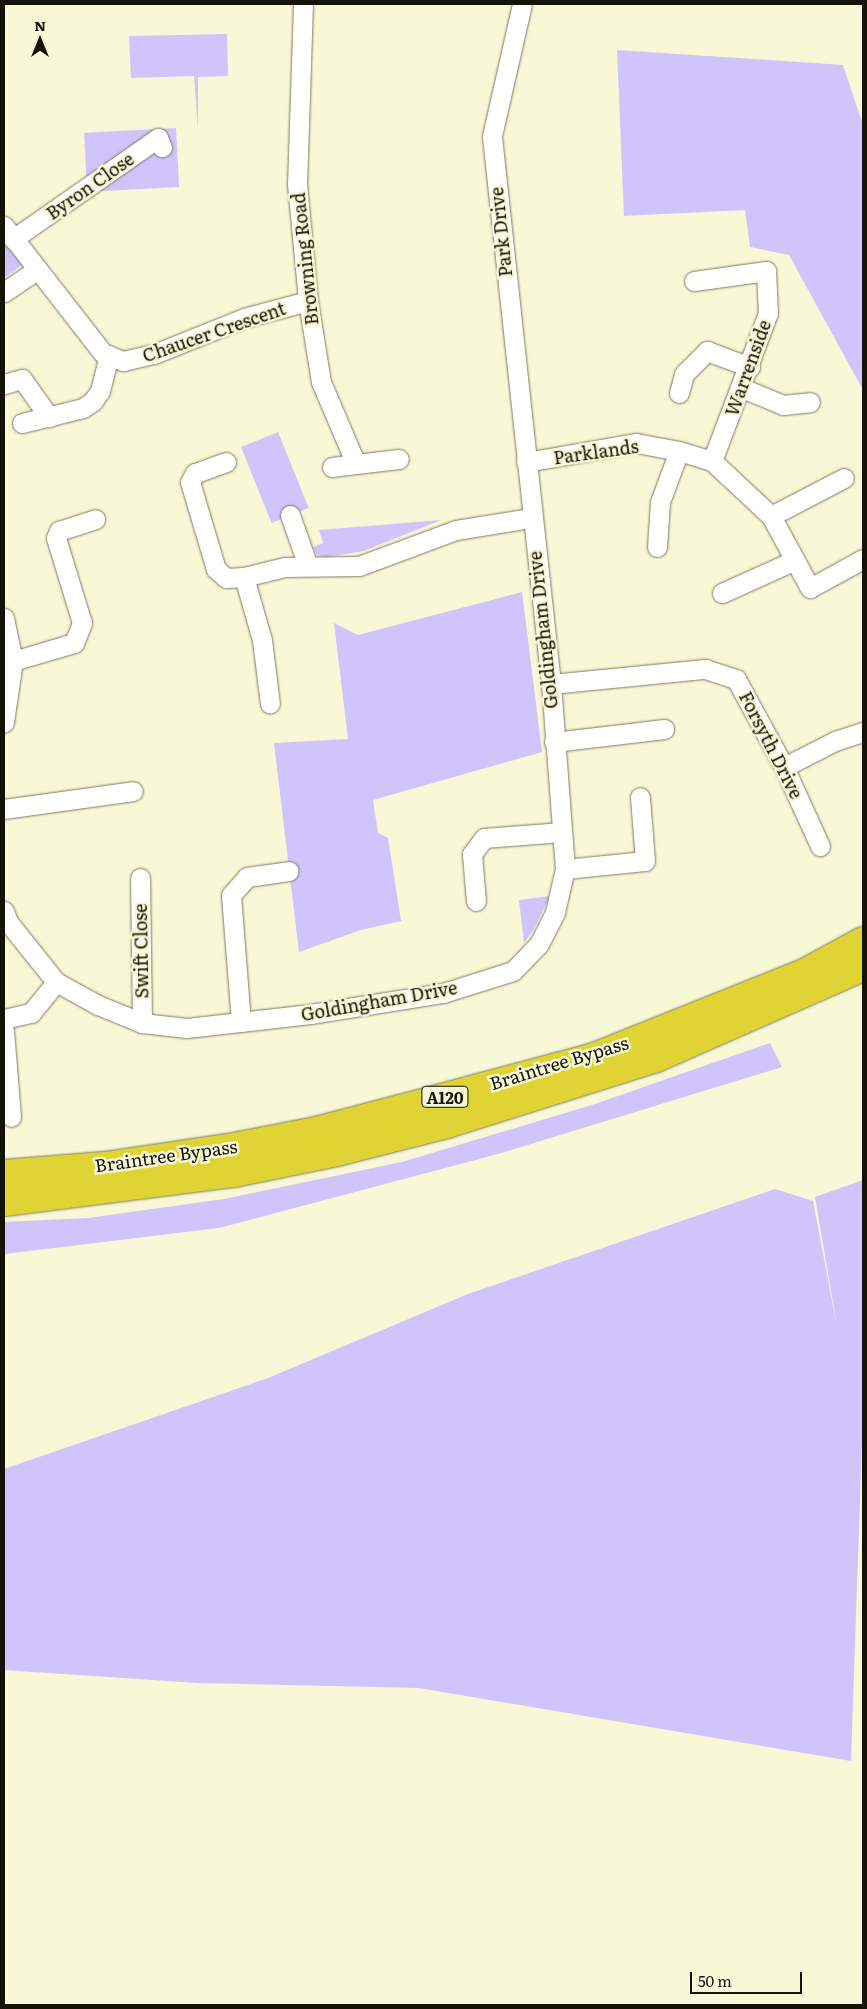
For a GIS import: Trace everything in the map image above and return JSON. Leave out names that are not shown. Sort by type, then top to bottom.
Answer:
[{"type":"highway","name":"Braintree Bypass","points":[[4,1174],[106,1166],[229,1148],[316,1131],[434,1100],[594,1056],[806,972],[863,941]]},
{"type":"highway","name":"Braintree Bypass","points":[[4,1202],[234,1172],[337,1152],[447,1124],[656,1058],[863,967]]},
{"type":"street","name":"Browning Road","points":[[303,4],[297,184],[308,301],[322,382],[356,464]]},
{"type":"street","name":"Park Drive","points":[[522,4],[492,136],[526,462]]},
{"type":"street","name":"Byron Close","points":[[8,232],[158,138],[162,147]]},
{"type":"street","points":[[8,232],[103,353],[108,355],[100,391],[93,401],[83,408],[22,423]]},
{"type":"street","points":[[4,292],[37,270]]},
{"type":"street","name":"Warrenside","points":[[694,281],[766,271],[768,313],[750,367],[712,461]]},
{"type":"street","name":"Chaucer Crescent","points":[[108,355],[123,361],[154,354],[244,318],[308,301]]},
{"type":"street","points":[[679,394],[684,374],[707,350],[750,367]]},
{"type":"street","points":[[4,384],[22,379],[49,417]]},
{"type":"street","points":[[742,388],[783,405],[810,402]]},
{"type":"street","name":"Parklands","points":[[526,462],[636,443],[679,451],[712,461],[771,516],[810,588],[863,559]]},
{"type":"street","points":[[657,547],[660,502],[679,451]]},
{"type":"street","points":[[332,467],[399,458]]},
{"type":"street","points":[[226,462],[196,472],[190,482],[216,569],[226,578],[244,577],[285,567],[360,566],[456,530],[531,518]]},
{"type":"street","name":"Goldingham Drive","points":[[4,911],[8,922],[56,982],[98,1005],[142,1023],[187,1028],[241,1022],[443,993],[513,971],[539,944],[555,912],[565,868],[551,684],[526,462]]},
{"type":"street","points":[[771,516],[844,478]]},
{"type":"street","points":[[290,515],[308,566]]},
{"type":"street","points":[[13,661],[74,643],[82,623],[56,538],[60,531],[95,519]]},
{"type":"street","points":[[722,594],[794,560]]},
{"type":"street","points":[[244,577],[262,640],[270,704]]},
{"type":"street","points":[[4,618],[13,661],[4,722]]},
{"type":"street","name":"Forsyth Drive","points":[[551,684],[704,669],[736,680],[784,767],[820,846]]},
{"type":"street","points":[[554,742],[664,729]]},
{"type":"street","points":[[784,767],[835,741],[863,732]]},
{"type":"street","points":[[4,809],[133,791]]},
{"type":"street","points":[[565,868],[645,861],[640,797]]},
{"type":"street","points":[[476,901],[472,854],[484,838],[562,832]]},
{"type":"street","points":[[241,1022],[231,895],[247,877],[289,870]]},
{"type":"street","name":"Swift Close","points":[[140,878],[142,1023]]},
{"type":"street","points":[[4,1019],[31,1013],[56,982]]},
{"type":"street","points":[[4,1031],[11,1117]]},
{"type":"shaded area","points":[[227,34],[228,76],[198,77],[198,129],[194,76],[131,78],[129,36]]},
{"type":"shaded area","points":[[617,50],[843,65],[863,125],[863,390],[789,255],[750,247],[745,210],[624,216]]},
{"type":"shaded area","points":[[176,128],[179,187],[87,192],[84,133]]},
{"type":"shaded area","points":[[4,240],[22,265],[4,278]]},
{"type":"shaded area","points":[[278,432],[309,508],[272,523],[241,447]]},
{"type":"shaded area","points":[[441,520],[364,551],[326,557],[317,555],[313,547],[323,543],[319,530]]},
{"type":"shaded area","points":[[522,592],[542,752],[373,800],[378,833],[388,838],[401,921],[361,930],[299,952],[274,743],[348,739],[334,623],[358,635]]},
{"type":"shaded area","points":[[550,896],[534,929],[524,943],[519,900]]},
{"type":"shaded area","points":[[770,1043],[782,1067],[498,1154],[219,1228],[4,1254],[4,1222],[88,1218],[224,1199],[402,1162],[595,1104]]},
{"type":"shaded area","points":[[863,1180],[863,1409],[851,1761],[419,1688],[197,1683],[4,1670],[4,1469],[268,1378],[468,1294],[775,1189],[813,1201],[838,1332],[815,1197]]}]
